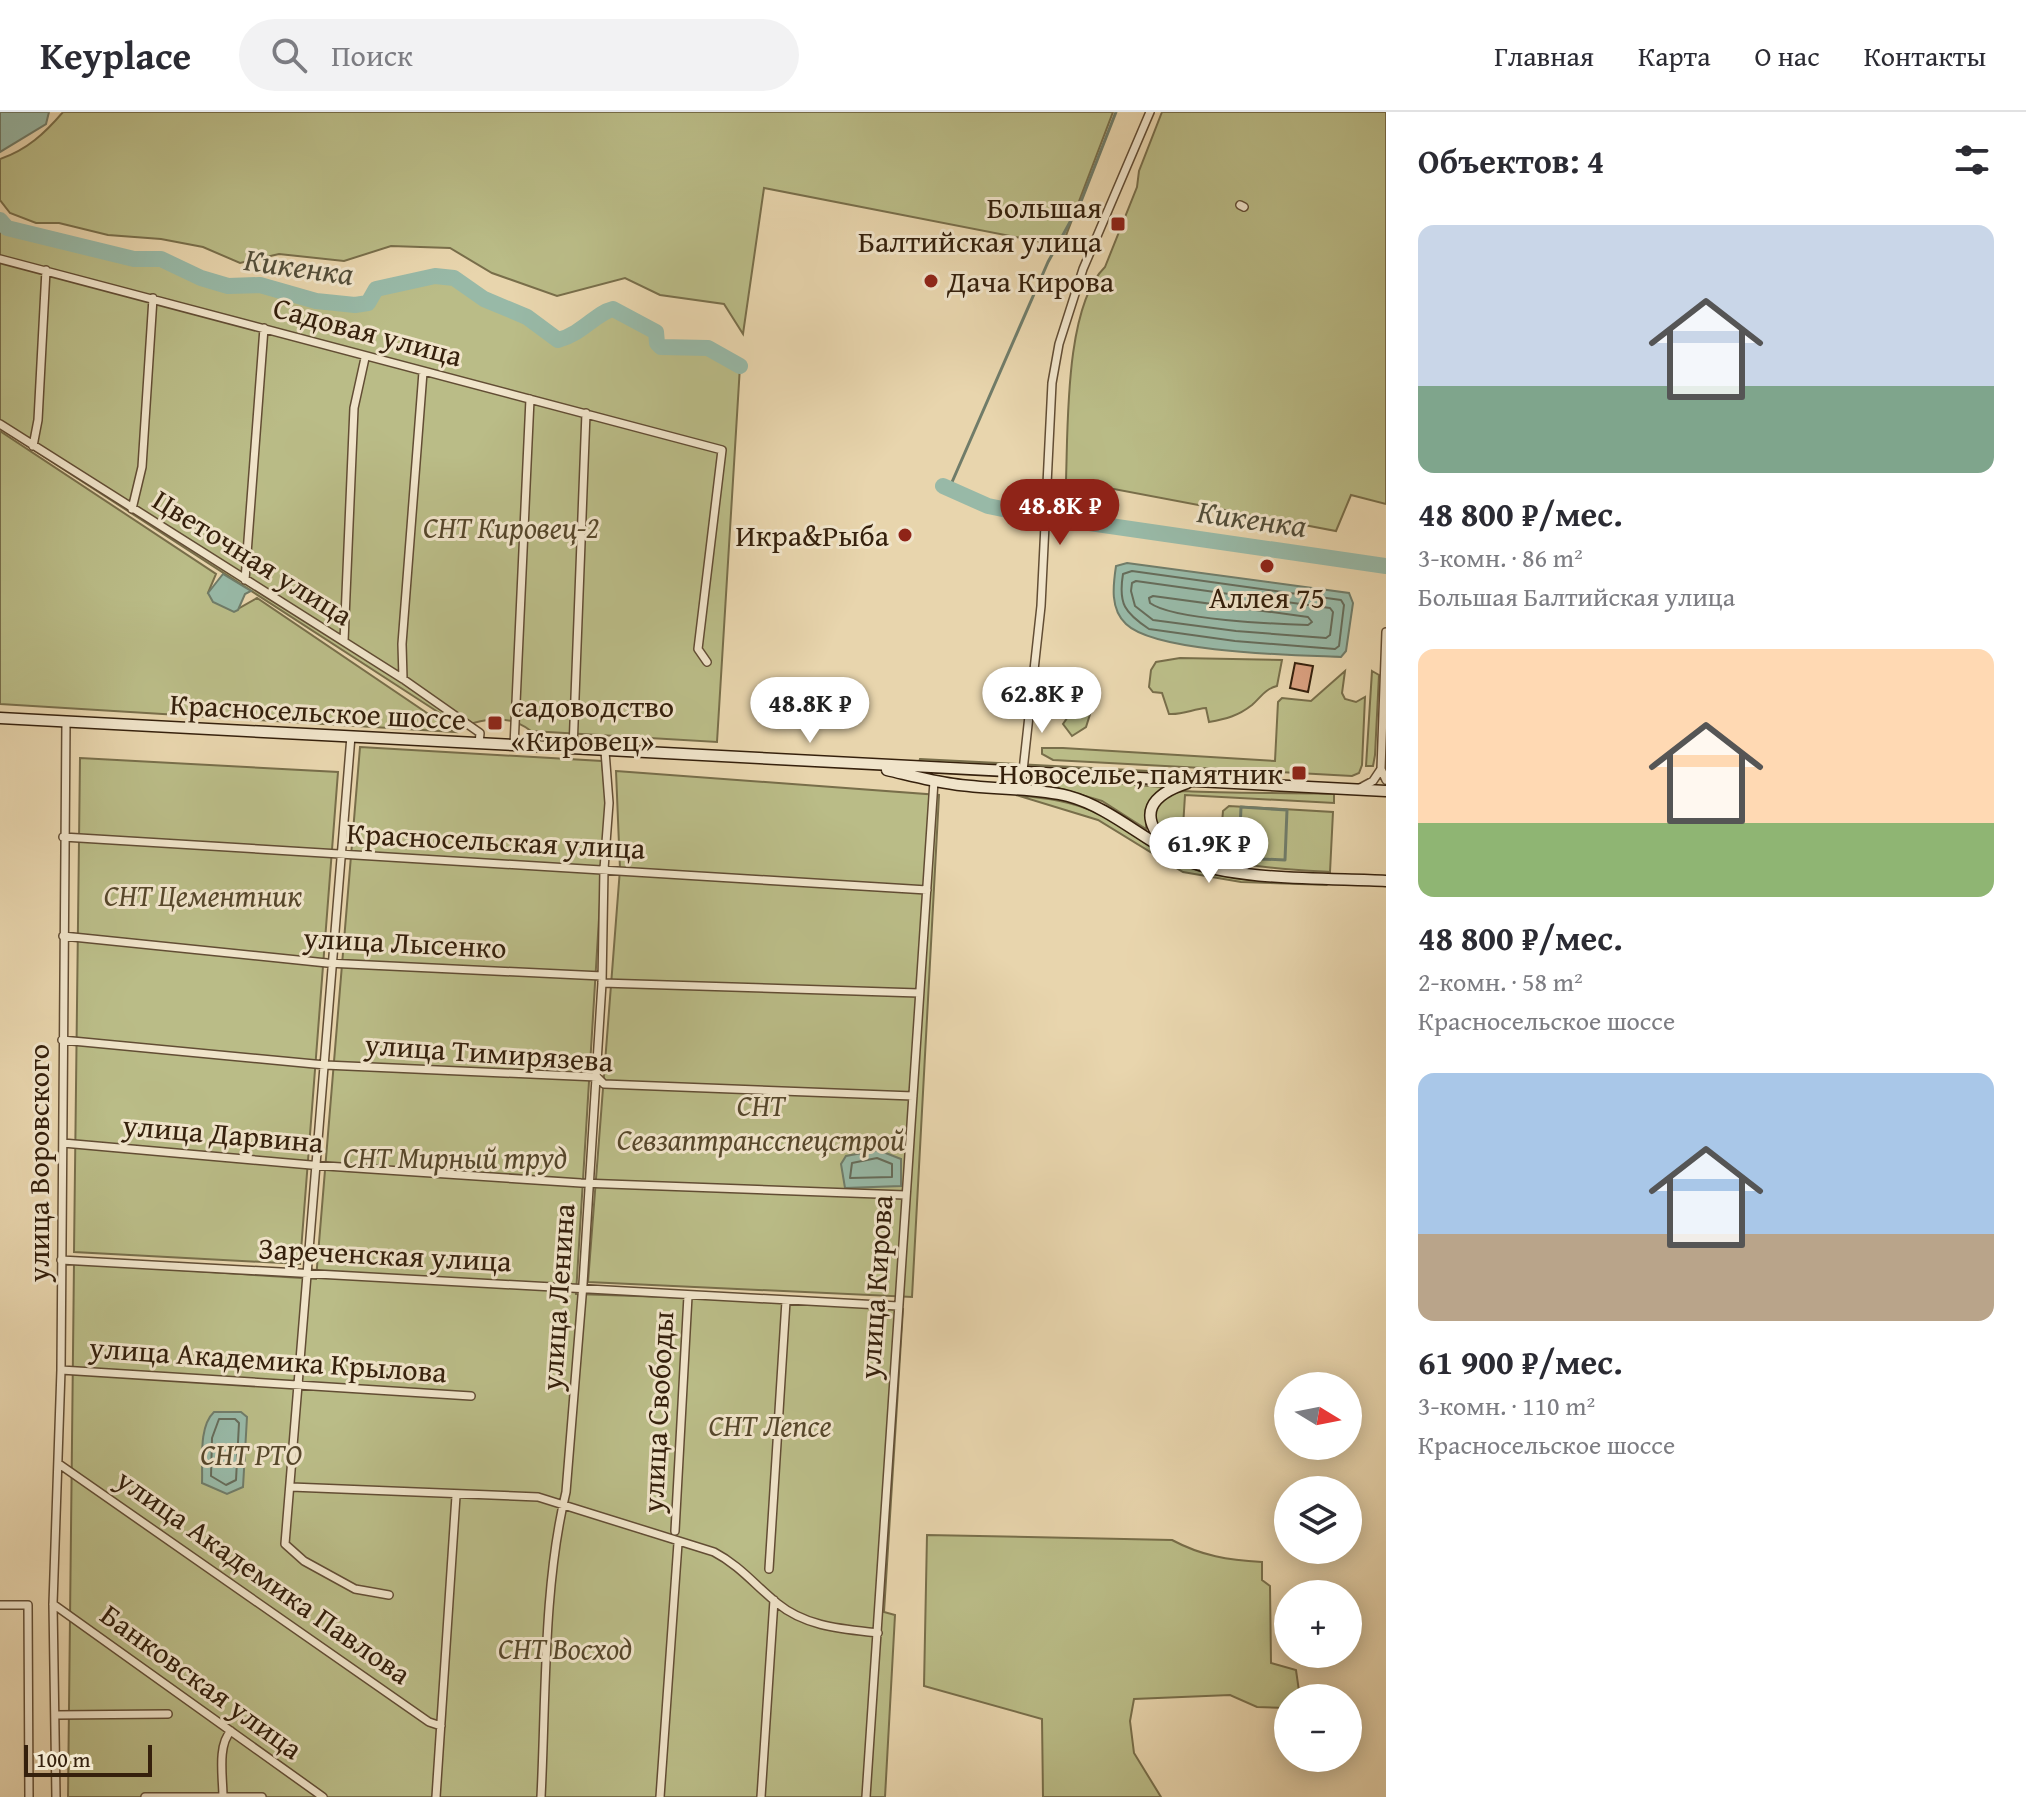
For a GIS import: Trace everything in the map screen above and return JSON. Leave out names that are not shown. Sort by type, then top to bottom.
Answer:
[{"type":"main road","name":"Красносельское шоссе","points":[[0,718],[351,736],[479,738],[514,746],[1386,791]]},
{"type":"main road","name":"Красносельское шоссе","points":[[874,766],[934,781],[1067,796],[1093,805],[1176,855],[1209,868],[1386,881]]},
{"type":"main road","points":[[1176,855],[1156,834],[1149,813],[1160,795],[1192,781]]},
{"type":"street","points":[[1021,789],[1041,606],[1048,411],[1054,370],[1083,269],[1150,112]]},
{"type":"street","name":"Садовая улица","points":[[0,259],[722,450],[698,649],[707,662]]},
{"type":"street","points":[[33,446],[38,420],[46,270]]},
{"type":"street","points":[[132,509],[142,467],[153,298]]},
{"type":"street","points":[[245,580],[264,328]]},
{"type":"street","points":[[344,641],[353,420],[365,358]]},
{"type":"street","points":[[403,679],[402,644],[423,372]]},
{"type":"street","points":[[514,746],[530,399]]},
{"type":"street","points":[[573,749],[586,413]]},
{"type":"street","name":"Цветочная улица","points":[[0,424],[403,679],[479,738]]},
{"type":"street","points":[[1386,632],[1381,769],[1386,780]]},
{"type":"street","name":"улица Воровского","points":[[56,1797],[53,1604],[61,1370],[66,722]]},
{"type":"street","points":[[351,736],[285,1544],[289,1550],[355,1589],[389,1595]]},
{"type":"street","name":"улица Ленина","points":[[541,1797],[550,1618],[583,1290],[597,1077],[609,803],[605,751]]},
{"type":"street","points":[[1354,790],[1369,784],[1381,769]]},
{"type":"street","name":"улица Кирова","points":[[866,1797],[934,781]]},
{"type":"street","name":"Красносельская улица","points":[[63,837],[927,890]]},
{"type":"street","name":"улица Лысенко","points":[[63,936],[331,963],[602,980],[919,993]]},
{"type":"street","name":"улица Тимирязева","points":[[62,1040],[325,1065],[597,1077],[604,1084],[913,1096]]},
{"type":"street","name":"улица Дарвина","points":[[63,1143],[315,1165],[589,1183],[905,1195]]},
{"type":"street","name":"Зареченская улица","points":[[61,1260],[898,1306]]},
{"type":"street","name":"улица Свободы","points":[[675,1531],[688,1296]]},
{"type":"street","points":[[769,1569],[786,1301]]},
{"type":"street","name":"улица Академика Крылова","points":[[61,1370],[471,1396]]},
{"type":"street","name":"улица Академика Павлова","points":[[59,1464],[419,1714],[441,1726]]},
{"type":"street","points":[[291,1487],[538,1497],[714,1552],[736,1564],[774,1600],[810,1622],[878,1633]]},
{"type":"street","points":[[436,1797],[456,1496]]},
{"type":"street","name":"улица Свободы","points":[[660,1797],[678,1543]]},
{"type":"street","points":[[761,1797],[774,1600]]},
{"type":"street","name":"Банковская улица","points":[[53,1604],[323,1797]]},
{"type":"street","points":[[0,1605],[28,1605],[29,1797]]},
{"type":"street","points":[[56,1715],[168,1714]]},
{"type":"street","points":[[223,1796],[223,1749],[225,1737],[231,1731]]},
{"type":"street","points":[[145,1797],[262,1797]]},
{"type":"green space","points":[[63,112],[1113,112],[1062,246],[764,188],[743,334],[724,304],[660,295],[625,278],[557,296],[492,273],[450,248],[391,246],[344,261],[279,254],[240,263],[203,247],[161,239],[108,235],[59,223],[36,223],[10,213],[0,200],[0,159],[35,140]]},
{"type":"green space","points":[[1162,112],[1386,112],[1386,504],[1351,495],[1336,531],[1066,480],[1071,368],[1082,309],[1092,285],[1105,267],[1137,187],[1139,171]]},
{"type":"green space","name":"СНТ Кировец-2","points":[[0,226],[4,230],[134,259],[161,259],[201,278],[228,286],[260,285],[316,301],[355,305],[368,303],[376,289],[435,276],[454,278],[484,299],[527,317],[558,340],[614,309],[657,327],[657,343],[662,347],[708,348],[740,366],[717,742],[531,731],[514,722],[497,719],[461,727],[0,428]]},
{"type":"green space","points":[[0,431],[216,574],[208,593],[234,611],[257,598],[455,732],[0,704]]},
{"type":"green space","points":[[1180,658],[1282,660],[1277,686],[1266,691],[1242,712],[1209,722],[1206,708],[1169,714],[1162,693],[1153,692],[1149,687],[1151,670],[1156,662]]},
{"type":"green space","points":[[1345,671],[1342,693],[1345,699],[1356,702],[1365,697],[1362,765],[1359,773],[1352,776],[1053,760],[1042,754],[1042,748],[1063,748],[1275,761],[1278,702],[1282,698],[1311,701]]},
{"type":"green space","points":[[1372,671],[1379,675],[1375,755],[1373,766],[1366,766]]},
{"type":"green space","points":[[1087,700],[1092,708],[1086,727],[1072,736],[1063,724],[1079,701]]},
{"type":"green space","points":[[360,747],[602,761],[606,804],[576,1294],[786,1301],[903,1309],[884,1612],[895,1615],[885,1797],[68,1797],[74,1263],[316,1279]]},
{"type":"green space","name":"СНТ Цементник","points":[[80,758],[338,772],[300,1264],[74,1252]]},
{"type":"green space","points":[[920,759],[1276,776],[1236,779],[919,762]]},
{"type":"green space","name":"СНТ Севзаптрансспецстрой","points":[[616,771],[939,795],[912,1297],[588,1282],[620,869]]},
{"type":"green space","points":[[1059,779],[1162,787],[1147,806],[1146,829],[1102,801],[1058,788]]},
{"type":"green space","points":[[1185,791],[1334,794],[1334,803],[1185,795],[1182,843],[1220,846],[1223,811],[1229,806],[1333,812],[1330,872],[1226,861],[1197,854],[1173,843],[1158,829],[1156,811],[1167,796]]},
{"type":"green space","points":[[1016,795],[1059,801],[1089,810],[1112,821],[1160,853],[1200,871],[1325,885],[1241,882],[1183,872],[1098,820]]},
{"type":"green space","points":[[927,1535],[1172,1540],[1216,1556],[1262,1562],[1262,1580],[1270,1586],[1271,1663],[1274,1668],[1296,1670],[1298,1684],[1274,1684],[1274,1708],[1257,1707],[1230,1695],[1134,1699],[1130,1721],[1134,1753],[1161,1797],[1043,1797],[1042,1719],[924,1686]]},
{"type":"water","points":[[0,112],[49,112],[46,124],[0,152]]},
{"type":"water","points":[[1127,563],[1349,593],[1353,603],[1346,651],[1341,657],[1228,651],[1195,647],[1142,634],[1126,624],[1115,604],[1116,566]]},
{"type":"water","points":[[223,574],[251,591],[245,594],[234,612],[213,602],[208,593]]},
{"type":"water","points":[[878,1150],[901,1159],[901,1186],[845,1188],[841,1164],[846,1156]]},
{"type":"water","points":[[214,1412],[241,1412],[247,1417],[243,1487],[227,1494],[202,1483],[203,1436]]},
{"type":"building","points":[[1295,663],[1313,666],[1308,692],[1290,688]]},
{"type":"waterway","points":[[949,489],[1048,262],[1080,204],[1116,112]]},
{"type":"waterway","name":"Кикенка","points":[[0,220],[7,228],[134,259],[161,259],[201,278],[228,286],[260,285],[316,301],[355,305],[368,303],[376,289],[435,276],[454,278],[484,299],[527,317],[558,340],[613,309],[656,332],[657,343],[661,347],[708,348],[740,366]]},
{"type":"waterway","name":"Кикенка","points":[[943,486],[988,506],[1017,512]]},
{"type":"waterway","name":"Кикенка","points":[[1062,519],[1386,566]]},
{"type":"waterway","name":"Кикенка","points":[[1382,565],[1383,560]]},
{"type":"waterway","points":[[1241,807],[1287,810],[1285,860],[1239,858],[1241,807]]},
{"type":"place","name":"Большая Балтийская улица","points":[[1118,224]]},
{"type":"place","name":"Дача Кирова","points":[[931,281]]},
{"type":"place","name":"Икра&Рыба","points":[[905,535]]},
{"type":"place","name":"Аллея 75","points":[[1267,566]]},
{"type":"place","name":"садоводство «Кировец»","points":[[495,723]]},
{"type":"place","name":"Новоселье, памятник","points":[[1299,773]]},
{"type":"park label","name":"СНТ Мирный труд","points":[[455,1157]]},
{"type":"park label","name":"СНТ Лепсе","points":[[770,1425]]},
{"type":"park label","name":"СНТ РТО","points":[[251,1454]]},
{"type":"park label","name":"СНТ Восход","points":[[565,1648]]}]
